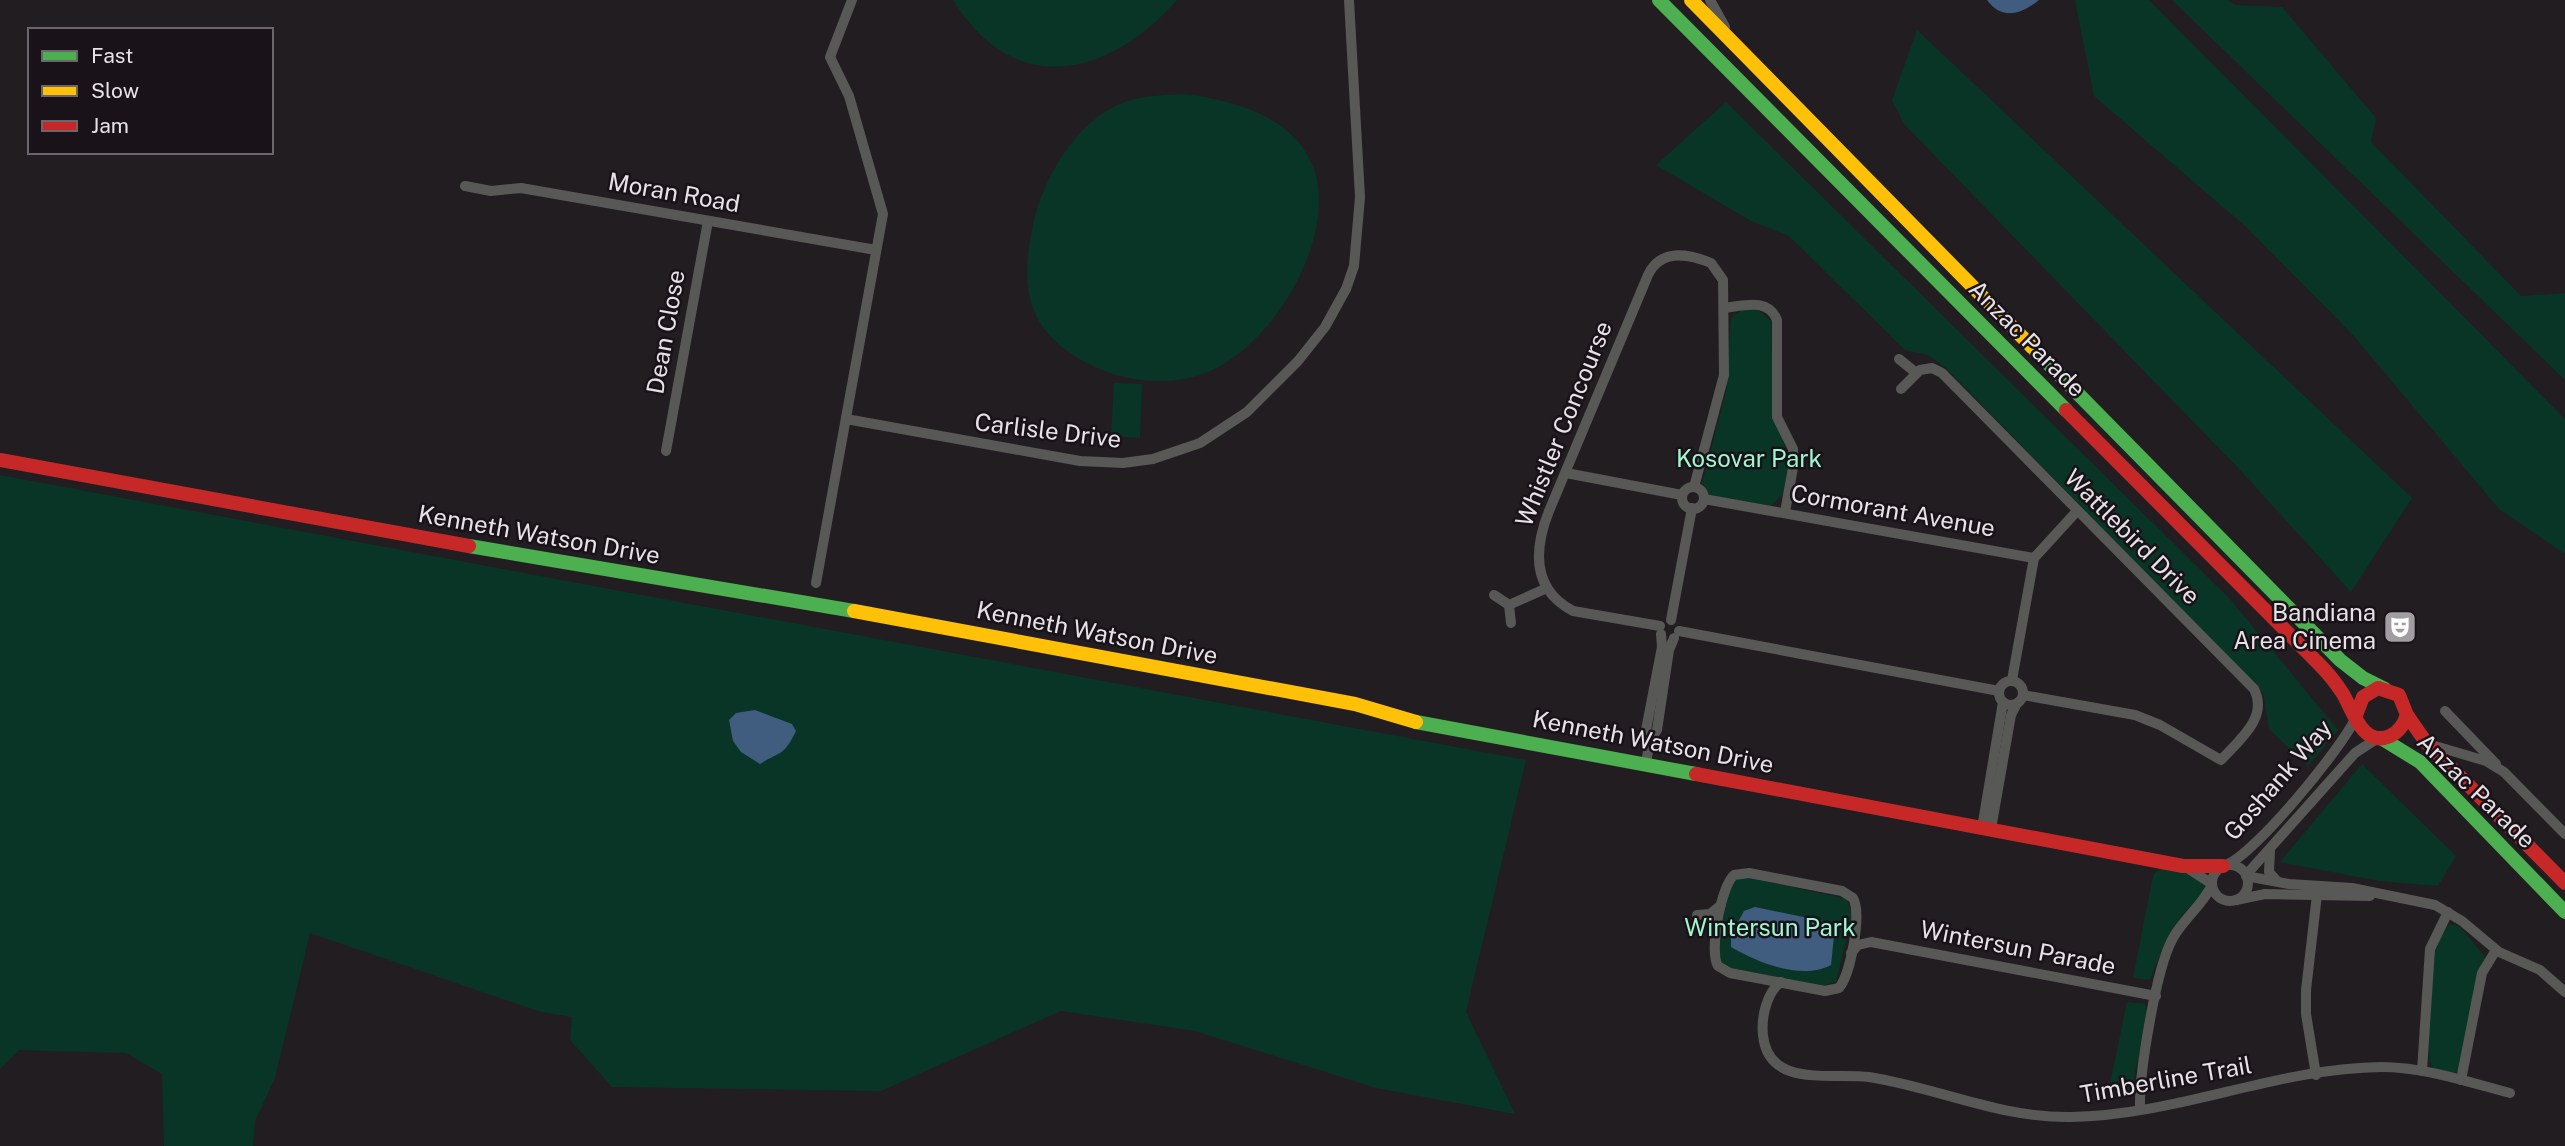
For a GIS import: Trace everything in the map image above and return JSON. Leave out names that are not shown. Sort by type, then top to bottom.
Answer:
[{"type":"main road","name":"Anzac Parade","points":[[1659,0],[2319,664],[2336,684],[2356,716]]},
{"type":"main road","name":"Anzac Parade","points":[[1690,0],[2340,660],[2356,673],[2385,689]]},
{"type":"main road","name":"Kenneth Watson Drive","points":[[0,460],[601,570],[926,624],[1355,704],[1396,718],[2183,866],[2225,865]]},
{"type":"main road","points":[[2385,689],[2401,698],[2407,715],[2397,733],[2380,738],[2365,732],[2356,716],[2363,697],[2373,690],[2385,689]]},
{"type":"main road","name":"Anzac Parade","points":[[2407,715],[2425,741],[2565,883]]},
{"type":"main road","name":"Anzac Parade","points":[[2380,738],[2420,761],[2565,912]]},
{"type":"street","points":[[816,583],[883,214],[846,89],[830,57],[852,0]]},
{"type":"street","name":"Carlisle Drive","points":[[846,419],[1080,461],[1123,463],[1153,459],[1200,443],[1247,412],[1298,361],[1325,327],[1342,297],[1354,266],[1360,197],[1349,0]]},
{"type":"street","points":[[1710,0],[1737,46]]},
{"type":"street","name":"Moran Road","points":[[465,186],[491,191],[521,188],[876,250]]},
{"type":"street","name":"Dean Close","points":[[666,451],[708,221]]},
{"type":"street","name":"Whistler Concourse","points":[[1547,588],[1538,562],[1539,535],[1653,264],[1661,257],[1671,255],[1703,260],[1715,265],[1723,280],[1724,308]]},
{"type":"street","points":[[1694,487],[1722,384],[1724,308],[1761,304],[1772,310],[1777,319],[1777,417],[1793,449],[1794,462],[1785,512]]},
{"type":"street","name":"Wattlebird Drive","points":[[1899,359],[1915,372],[1929,368],[1942,373],[2254,689],[2259,703],[2257,718],[2221,760],[2160,725],[2135,715],[2020,699]]},
{"type":"street","points":[[1901,389],[1915,372]]},
{"type":"street","points":[[1566,473],[1682,495]]},
{"type":"street","points":[[1694,487],[1702,492],[1703,499],[1701,505],[1692,508],[1683,502],[1682,495],[1686,489],[1694,487]]},
{"type":"street","name":"Cormorant Avenue","points":[[1703,499],[2034,558]]},
{"type":"street","points":[[1660,630],[1671,620],[1692,508]]},
{"type":"street","points":[[2012,680],[2034,558],[2077,511]]},
{"type":"street","points":[[1509,605],[1547,588],[1556,600],[1573,611],[1660,630],[1668,639],[1676,634],[1998,691]]},
{"type":"street","points":[[1494,596],[1509,605]]},
{"type":"street","points":[[1509,605],[1511,623]]},
{"type":"street","points":[[1646,763],[1650,740],[1657,730],[1669,650],[1678,625],[1671,620]]},
{"type":"street","points":[[1650,740],[1646,730],[1662,647],[1660,630]]},
{"type":"street","points":[[1998,691],[2003,683],[2012,680]]},
{"type":"street","points":[[1986,829],[2011,715],[2020,699],[2021,686],[2012,680]]},
{"type":"street","points":[[1986,829],[2003,702],[1998,691]]},
{"type":"street","points":[[2003,702],[2020,699]]},
{"type":"street","points":[[2445,711],[2504,772]]},
{"type":"street","name":"Goshank Way","points":[[2225,865],[2243,854],[2268,829],[2342,742],[2356,716]]},
{"type":"street","name":"Goshank Way","points":[[2246,875],[2358,750],[2380,738]]},
{"type":"street","name":"Anzac Parade","points":[[2425,741],[2486,761],[2504,772],[2565,834]]},
{"type":"street","name":"Goshank Way","points":[[2272,847],[2269,872],[2274,879],[2284,883]]},
{"type":"street","points":[[2140,1109],[2156,996],[2169,946],[2182,925],[2197,910],[2212,885],[2215,872],[2225,865],[2238,866],[2246,875],[2284,883],[2352,888],[2377,895],[2425,901],[2448,912],[2496,950],[2540,971],[2565,992]]},
{"type":"street","name":"Kenneth Watson Drive","points":[[2183,866],[2212,885]]},
{"type":"street","points":[[1749,873],[1846,892],[1857,905],[1845,979],[1835,990],[1757,978],[1719,968],[1714,957],[1722,902],[1730,878],[1749,873]]},
{"type":"street","points":[[2235,900],[2246,890],[2246,875]]},
{"type":"street","points":[[2212,885],[2218,897],[2235,900]]},
{"type":"street","points":[[2316,1075],[2306,1014],[2306,990],[2318,886]]},
{"type":"street","points":[[2197,910],[2265,894],[2318,897],[2377,895]]},
{"type":"street","points":[[1716,935],[1710,923],[1697,915],[1712,913],[1722,902]]},
{"type":"street","points":[[2422,1071],[2430,949],[2448,912]]},
{"type":"street","points":[[1856,924],[1861,936],[1871,942]]},
{"type":"street","points":[[1851,953],[1858,945],[1871,942]]},
{"type":"street","name":"Wintersun Parade","points":[[1871,942],[2156,996]]},
{"type":"street","points":[[2461,1080],[2483,973],[2496,950]]},
{"type":"street","points":[[1757,978],[1766,987],[1768,998]]},
{"type":"street","points":[[1768,998],[1781,982]]},
{"type":"street","name":"Timberline Trail","points":[[1768,998],[1763,1029],[1765,1046],[1780,1067],[1796,1073],[1877,1079],[2017,1114],[2073,1117],[2140,1109],[2316,1075],[2378,1067],[2422,1071],[2510,1093]]},
{"type":"green space","points":[[953,0],[1177,0],[1150,26],[1121,47],[1092,60],[1062,66],[1032,64],[1004,53],[977,32]]},
{"type":"green space","points":[[2075,0],[2149,0],[2565,419],[2565,554],[2499,509],[2353,335],[2245,226],[2094,96]]},
{"type":"green space","points":[[2172,0],[2228,0],[2235,5],[2282,7],[2376,118],[2371,142],[2521,296],[2565,293],[2565,380]]},
{"type":"green space","points":[[1917,30],[2412,498],[2351,592],[2241,471],[1904,124],[1892,100]]},
{"type":"green space","points":[[1183,94],[1239,105],[1257,112],[1290,133],[1312,164],[1319,193],[1317,224],[1308,256],[1293,288],[1274,317],[1251,343],[1226,363],[1200,375],[1184,379],[1149,381],[1099,369],[1054,340],[1035,313],[1030,298],[1027,282],[1029,248],[1037,210],[1045,189],[1054,169],[1081,132],[1115,106],[1135,99]]},
{"type":"green space","points":[[1726,102],[2230,599],[2338,730],[2308,766],[2269,729],[2263,693],[1946,368],[1928,355],[1905,350],[1789,236],[1751,221],[1656,165]]},
{"type":"green space","name":"Kosovar Park","points":[[1757,309],[1771,321],[1773,407],[1789,461],[1783,494],[1771,506],[1710,495],[1702,483],[1726,392],[1731,318],[1740,311]]},
{"type":"green space","points":[[1114,383],[1142,384],[1140,438],[1111,436]]},
{"type":"green space","points":[[0,475],[1526,760],[1466,1012],[1515,1114],[1376,1088],[1195,1031],[1061,1011],[881,1091],[612,1087],[570,1040],[572,1017],[541,1012],[310,933],[275,1078],[255,1121],[253,1146],[164,1146],[162,1074],[126,1053],[19,1050],[0,1069]]},
{"type":"green space","points":[[2362,764],[2456,856],[2438,886],[2379,881],[2280,862]]},
{"type":"green space","points":[[2161,868],[2192,876],[2205,888],[2171,933],[2150,980],[2133,978],[2154,874]]},
{"type":"green space","name":"Wintersun Park","points":[[1746,877],[1847,899],[1852,916],[1836,982],[1822,986],[1726,967],[1720,952],[1723,917],[1734,880]]},
{"type":"green space","points":[[2451,924],[2460,927],[2485,957],[2460,1070],[2454,1073],[2434,1069],[2429,1061],[2428,1008],[2431,966],[2441,933]]},
{"type":"green space","points":[[2127,1002],[2145,1004],[2147,1010],[2131,1094],[2107,1099]]},
{"type":"water","points":[[1987,0],[2039,0],[2019,12],[2006,13],[1993,7]]},
{"type":"water","points":[[755,710],[792,724],[796,731],[785,749],[760,764],[741,752],[733,741],[729,720],[736,713]]},
{"type":"water","points":[[1755,907],[1823,921],[1834,936],[1831,965],[1806,971],[1780,968],[1731,947],[1731,935],[1744,911]]},
{"type":"traffic: fast","points":[[1659,0],[2066,410]]},
{"type":"traffic: fast","points":[[2032,347],[2340,660],[2363,678],[2385,689]]},
{"type":"traffic: fast","points":[[469,546],[854,611]]},
{"type":"traffic: fast","points":[[1416,722],[1696,774]]},
{"type":"traffic: fast","points":[[2381,738],[2420,762],[2565,912]]},
{"type":"traffic: slow","points":[[1691,0],[2032,347]]},
{"type":"traffic: slow","points":[[854,611],[1355,704],[1416,722]]},
{"type":"traffic: jam","points":[[2066,410],[2322,667],[2332,678],[2366,732],[2373,737],[2390,736],[2401,727],[2407,715],[2399,695],[2378,688],[2363,697],[2356,715]]},
{"type":"traffic: jam","points":[[0,460],[469,546]]},
{"type":"traffic: jam","points":[[2407,715],[2425,741],[2565,883]]},
{"type":"traffic: jam","points":[[1696,774],[2183,866],[2223,866]]},
{"type":"place","name":"Bandiana Area Cinema","points":[[2400,627]]}]
